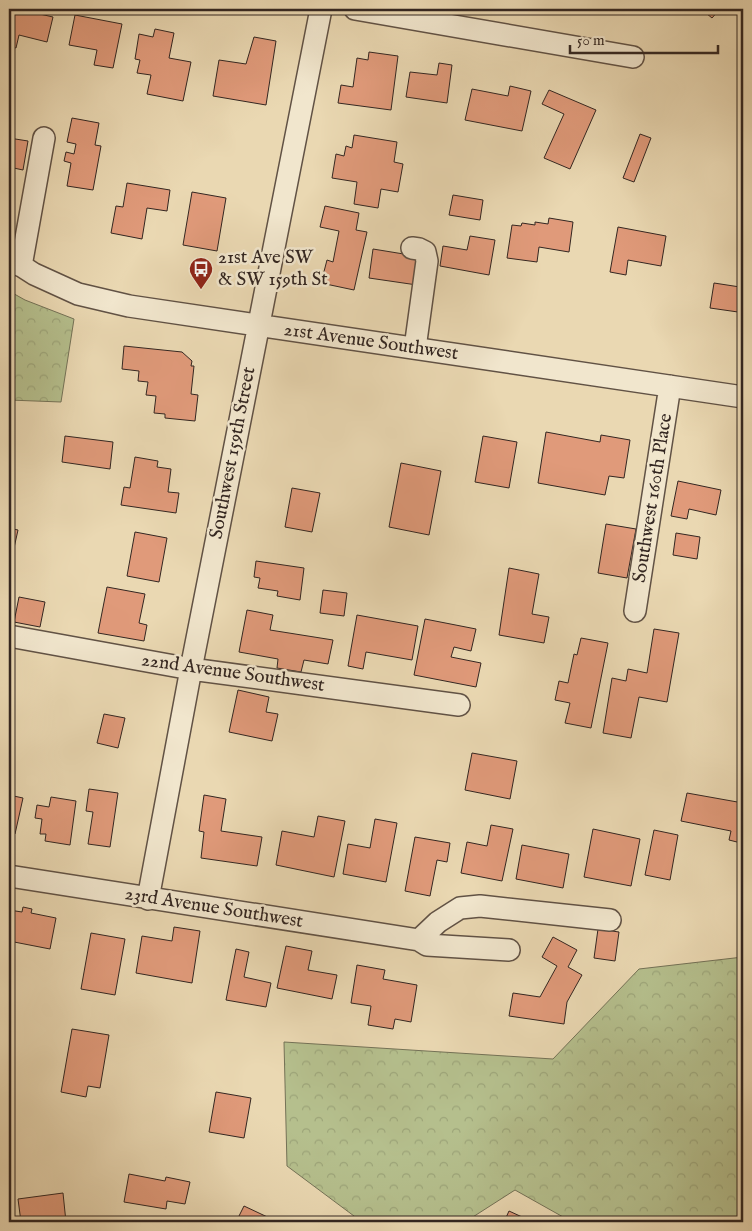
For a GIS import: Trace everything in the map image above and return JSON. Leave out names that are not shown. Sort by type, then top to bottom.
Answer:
[{"type":"street","name":"Southwest 159th Street","points":[[148,898],[190,669],[321,9]]},
{"type":"street","points":[[354,9],[633,57]]},
{"type":"street","points":[[15,262],[44,138]]},
{"type":"street","points":[[412,248],[425,252],[427,261],[415,348]]},
{"type":"street","name":"21st Avenue Southwest","points":[[15,262],[34,274],[78,294],[129,306],[743,396]]},
{"type":"street","name":"Southwest 160th Place","points":[[635,611],[670,386]]},
{"type":"street","name":"22nd Avenue Southwest","points":[[9,636],[190,669],[459,705]]},
{"type":"street","name":"23rd Avenue Southwest","points":[[9,876],[419,940],[427,945],[450,948],[509,950]]},
{"type":"street","points":[[419,940],[438,922],[460,908],[480,906],[610,920]]},
{"type":"green space","points":[[9,291],[25,300],[74,319],[61,402],[9,400]]},
{"type":"green space","points":[[743,957],[743,1222],[572,1222],[515,1190],[465,1222],[362,1222],[287,1166],[284,1042],[553,1059],[639,969]]},
{"type":"building","points":[[11,9],[53,17],[47,42],[19,35],[16,48],[9,46],[9,17]]},
{"type":"building","points":[[701,9],[720,9],[712,18]]},
{"type":"building","points":[[75,15],[122,24],[113,68],[94,65],[97,50],[69,45]]},
{"type":"building","points":[[155,29],[174,33],[169,58],[191,62],[183,101],[147,94],[151,75],[137,73],[140,60],[135,59],[139,34],[153,37]]},
{"type":"building","points":[[254,37],[276,41],[266,105],[213,96],[219,60],[246,64]]},
{"type":"building","points":[[369,52],[398,56],[391,110],[338,103],[341,85],[353,87],[357,58],[368,60]]},
{"type":"building","points":[[439,63],[452,65],[447,103],[406,97],[410,72],[437,75]]},
{"type":"building","points":[[510,86],[531,91],[522,131],[465,120],[472,89],[508,96]]},
{"type":"building","points":[[549,90],[596,110],[570,169],[544,158],[564,114],[542,104]]},
{"type":"building","points":[[72,118],[99,123],[95,145],[101,146],[93,190],[67,186],[71,163],[64,161],[66,152],[74,154],[76,144],[67,142]]},
{"type":"building","points":[[640,134],[651,138],[634,182],[623,178]]},
{"type":"building","points":[[354,135],[397,142],[394,162],[403,164],[398,192],[381,189],[378,208],[354,204],[357,182],[332,178],[336,154],[344,156],[346,146],[352,148]]},
{"type":"building","points":[[9,138],[28,141],[23,170],[9,167]]},
{"type":"building","points":[[127,183],[170,190],[167,211],[147,208],[142,239],[111,233],[116,206],[123,207]]},
{"type":"building","points":[[192,192],[226,198],[217,251],[183,245]]},
{"type":"building","points":[[453,195],[483,200],[480,220],[449,215]]},
{"type":"building","points":[[325,206],[359,213],[356,230],[367,232],[354,290],[321,283],[327,260],[333,262],[339,231],[320,227]]},
{"type":"building","points":[[549,218],[573,222],[569,252],[539,247],[537,262],[507,258],[512,225],[521,226],[522,223],[535,225],[535,222],[548,224]]},
{"type":"building","points":[[618,227],[666,236],[661,266],[628,260],[626,275],[610,272]]},
{"type":"building","points":[[470,236],[495,240],[489,275],[440,266],[443,246],[467,250]]},
{"type":"building","points":[[373,249],[422,257],[417,285],[369,278]]},
{"type":"building","points":[[742,275],[743,307],[739,306],[738,312],[710,308],[714,283],[740,287]]},
{"type":"building","points":[[124,346],[182,352],[192,361],[191,366],[194,366],[191,394],[198,395],[195,421],[165,418],[165,414],[154,413],[156,396],[146,395],[148,382],[138,381],[139,371],[122,369]]},
{"type":"building","points":[[546,432],[600,442],[601,435],[630,440],[624,478],[609,476],[605,495],[538,483]]},
{"type":"building","points":[[65,436],[113,442],[110,469],[62,462]]},
{"type":"building","points":[[483,436],[517,442],[509,488],[475,482]]},
{"type":"building","points":[[135,457],[158,461],[157,467],[171,469],[168,492],[179,493],[176,513],[121,505],[124,487],[130,488]]},
{"type":"building","points":[[401,463],[441,471],[429,535],[389,527]]},
{"type":"building","points":[[678,481],[721,490],[716,515],[689,509],[687,519],[671,516]]},
{"type":"building","points":[[292,488],[320,493],[312,532],[285,527]]},
{"type":"building","points":[[606,524],[636,529],[627,578],[598,573]]},
{"type":"building","points":[[9,528],[18,530],[14,548],[9,547]]},
{"type":"building","points":[[135,532],[167,538],[159,582],[127,576]]},
{"type":"building","points":[[676,533],[700,537],[697,559],[673,555]]},
{"type":"building","points":[[256,561],[304,568],[300,600],[277,596],[278,591],[258,588],[260,578],[254,577]]},
{"type":"building","points":[[509,568],[539,574],[532,614],[549,617],[544,643],[499,635]]},
{"type":"building","points":[[107,587],[145,594],[139,623],[147,625],[144,641],[98,633]]},
{"type":"building","points":[[323,590],[347,593],[344,616],[320,613]]},
{"type":"building","points":[[19,597],[45,602],[40,627],[14,622]]},
{"type":"building","points":[[247,610],[273,615],[270,630],[333,640],[328,664],[304,660],[301,672],[277,668],[278,659],[239,652]]},
{"type":"building","points":[[357,615],[418,626],[412,660],[366,652],[363,669],[348,666]]},
{"type":"building","points":[[425,619],[476,629],[471,651],[454,647],[451,657],[481,663],[476,687],[414,675]]},
{"type":"building","points":[[654,629],[679,633],[667,702],[639,697],[631,738],[603,733],[612,678],[626,681],[628,669],[647,673]]},
{"type":"building","points":[[581,638],[608,643],[591,728],[565,723],[570,703],[555,700],[559,681],[568,683],[574,654],[577,655]]},
{"type":"building","points":[[238,690],[269,697],[266,712],[278,714],[272,741],[229,732]]},
{"type":"building","points":[[104,714],[125,718],[118,748],[97,743]]},
{"type":"building","points":[[472,753],[517,761],[510,799],[465,790]]},
{"type":"building","points":[[89,789],[118,793],[110,847],[88,844],[93,812],[86,811]]},
{"type":"building","points":[[687,793],[743,803],[741,843],[729,840],[731,831],[681,821]]},
{"type":"building","points":[[9,795],[23,798],[15,834],[9,833]]},
{"type":"building","points":[[204,795],[226,799],[221,831],[262,837],[257,866],[201,858],[204,832],[199,831]]},
{"type":"building","points":[[51,797],[76,801],[70,845],[45,841],[46,834],[40,834],[42,819],[35,818],[37,805],[49,807]]},
{"type":"building","points":[[318,816],[345,821],[334,877],[276,865],[282,831],[314,837]]},
{"type":"building","points":[[375,819],[397,823],[386,882],[343,874],[348,844],[370,848]]},
{"type":"building","points":[[491,825],[513,829],[502,881],[461,873],[467,842],[487,846]]},
{"type":"building","points":[[593,829],[640,839],[631,886],[584,877]]},
{"type":"building","points":[[654,830],[678,835],[670,880],[645,875]]},
{"type":"building","points":[[415,837],[450,843],[447,862],[437,860],[430,896],[405,891]]},
{"type":"building","points":[[522,845],[569,854],[563,888],[516,879]]},
{"type":"building","points":[[23,907],[32,909],[31,913],[56,918],[50,949],[9,941],[9,910],[22,912]]},
{"type":"building","points":[[174,927],[200,931],[192,983],[136,973],[142,936],[172,941]]},
{"type":"building","points":[[598,929],[619,932],[615,961],[594,958]]},
{"type":"building","points":[[91,933],[125,939],[115,995],[81,989]]},
{"type":"building","points":[[553,937],[577,950],[568,967],[582,975],[567,1002],[564,1024],[509,1016],[513,993],[540,997],[557,966],[542,957]]},
{"type":"building","points":[[286,946],[312,951],[308,970],[337,975],[332,999],[277,988]]},
{"type":"building","points":[[236,949],[249,952],[244,977],[271,983],[266,1007],[226,1000]]},
{"type":"building","points":[[357,965],[385,970],[383,979],[417,985],[411,1022],[395,1019],[393,1029],[368,1025],[371,1006],[351,1003]]},
{"type":"building","points":[[72,1029],[109,1035],[100,1088],[88,1086],[86,1097],[61,1092]]},
{"type":"building","points":[[9,1032],[14,1033],[10,1066],[9,1065]]},
{"type":"building","points":[[216,1092],[251,1098],[244,1138],[209,1132]]},
{"type":"building","points":[[129,1174],[165,1181],[166,1177],[190,1182],[185,1204],[167,1201],[166,1209],[124,1202]]},
{"type":"building","points":[[63,1193],[66,1222],[21,1222],[18,1199]]},
{"type":"building","points":[[244,1206],[278,1222],[242,1222],[237,1220]]},
{"type":"building","points":[[509,1211],[533,1222],[504,1222]]},
{"type":"place","name":"21st Ave SW & SW 159th St","points":[[201,290]]}]
